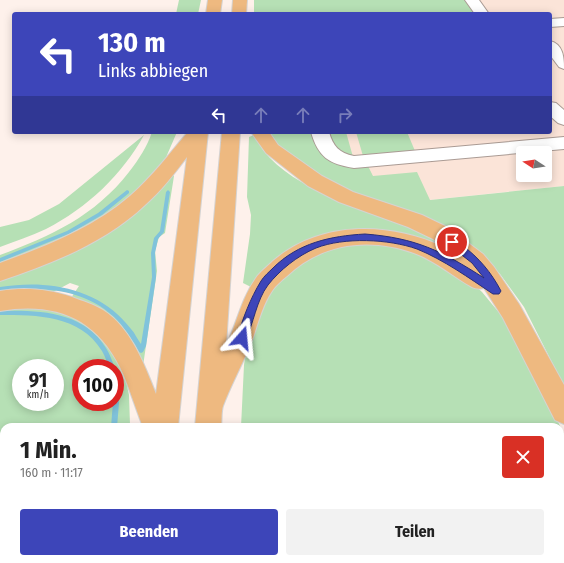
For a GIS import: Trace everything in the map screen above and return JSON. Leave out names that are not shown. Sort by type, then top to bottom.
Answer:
[{"type":"highway","points":[[213,12],[215,0]]},
{"type":"highway","points":[[239,12],[240,0]]},
{"type":"highway","points":[[0,272],[72,244],[103,227],[129,208],[150,189],[196,134]]},
{"type":"highway","points":[[165,423],[198,134]]},
{"type":"highway","points":[[209,416],[231,134]]},
{"type":"highway","points":[[261,134],[272,149],[315,181],[346,197],[415,221],[440,233],[475,260],[486,273],[527,338],[564,411]]},
{"type":"highway","points":[[209,416],[242,338],[252,307],[264,283],[286,260],[314,245],[340,239],[365,237],[390,239],[419,246],[453,263],[496,291]]},
{"type":"highway","points":[[0,301],[20,297],[49,300],[79,310],[103,324],[122,347],[154,423]]},
{"type":"street","points":[[472,0],[481,12]]},
{"type":"street","points":[[552,23],[564,22]]},
{"type":"street","points":[[552,48],[564,64]]},
{"type":"street","points":[[552,110],[564,119]]},
{"type":"street","points":[[321,134],[329,153],[340,160],[354,162],[564,143]]},
{"type":"shaded area","points":[[271,0],[564,0],[564,186],[429,200],[373,176],[348,178],[291,134],[552,134],[552,12],[271,12]]},
{"type":"green space","points":[[179,0],[201,0],[198,12],[176,12]]},
{"type":"green space","points":[[254,0],[466,0],[474,12],[254,12]]},
{"type":"green space","points":[[151,134],[176,134],[164,162],[154,177],[97,225],[0,266],[0,255],[37,240],[71,223],[102,201],[133,167]]},
{"type":"green space","points":[[268,134],[318,134],[330,158],[339,164],[346,166],[368,166],[373,176],[417,172],[430,200],[564,186],[564,386],[524,307],[500,274],[478,252],[329,184],[278,147]]},
{"type":"green space","points":[[326,134],[347,134],[353,157],[340,155]]},
{"type":"green space","points":[[357,134],[408,134],[415,151],[363,156]]},
{"type":"green space","points":[[144,135],[125,164],[89,201],[61,221],[46,229],[0,247],[0,227],[29,220],[59,204]]},
{"type":"green space","points":[[254,135],[263,150],[293,177],[349,204],[407,225],[438,242],[467,262],[343,233],[251,287],[243,283],[250,234],[251,215],[247,197],[249,137]]},
{"type":"green space","points":[[173,175],[165,233],[159,237],[155,251],[157,271],[143,366],[71,298],[79,286],[70,283],[53,292],[0,294],[0,279]]},
{"type":"green space","points":[[368,244],[409,248],[467,278],[482,292],[501,315],[523,351],[559,423],[241,423],[244,365],[247,344],[269,290],[305,258],[345,245]]},
{"type":"green space","points":[[0,307],[63,310],[99,331],[116,359],[72,359],[72,411],[124,411],[124,372],[129,395],[130,423],[0,423]]},
{"type":"waterway","points":[[0,260],[69,232],[100,214],[127,192]]},
{"type":"waterway","points":[[0,289],[43,287],[63,289],[82,295],[100,303],[115,315],[129,331],[141,350],[143,346],[154,277],[153,253],[156,238],[162,232],[168,192]]},
{"type":"waterway","points":[[0,313],[43,314],[71,321],[94,336],[104,350],[108,359]]},
{"type":"waterway","points":[[114,423],[115,411]]},
{"type":"route","points":[[242,338],[252,307],[264,283],[286,260],[314,245],[340,239],[365,237],[390,239],[419,246],[464,269],[496,291],[486,273],[475,260],[452,242]]}]
